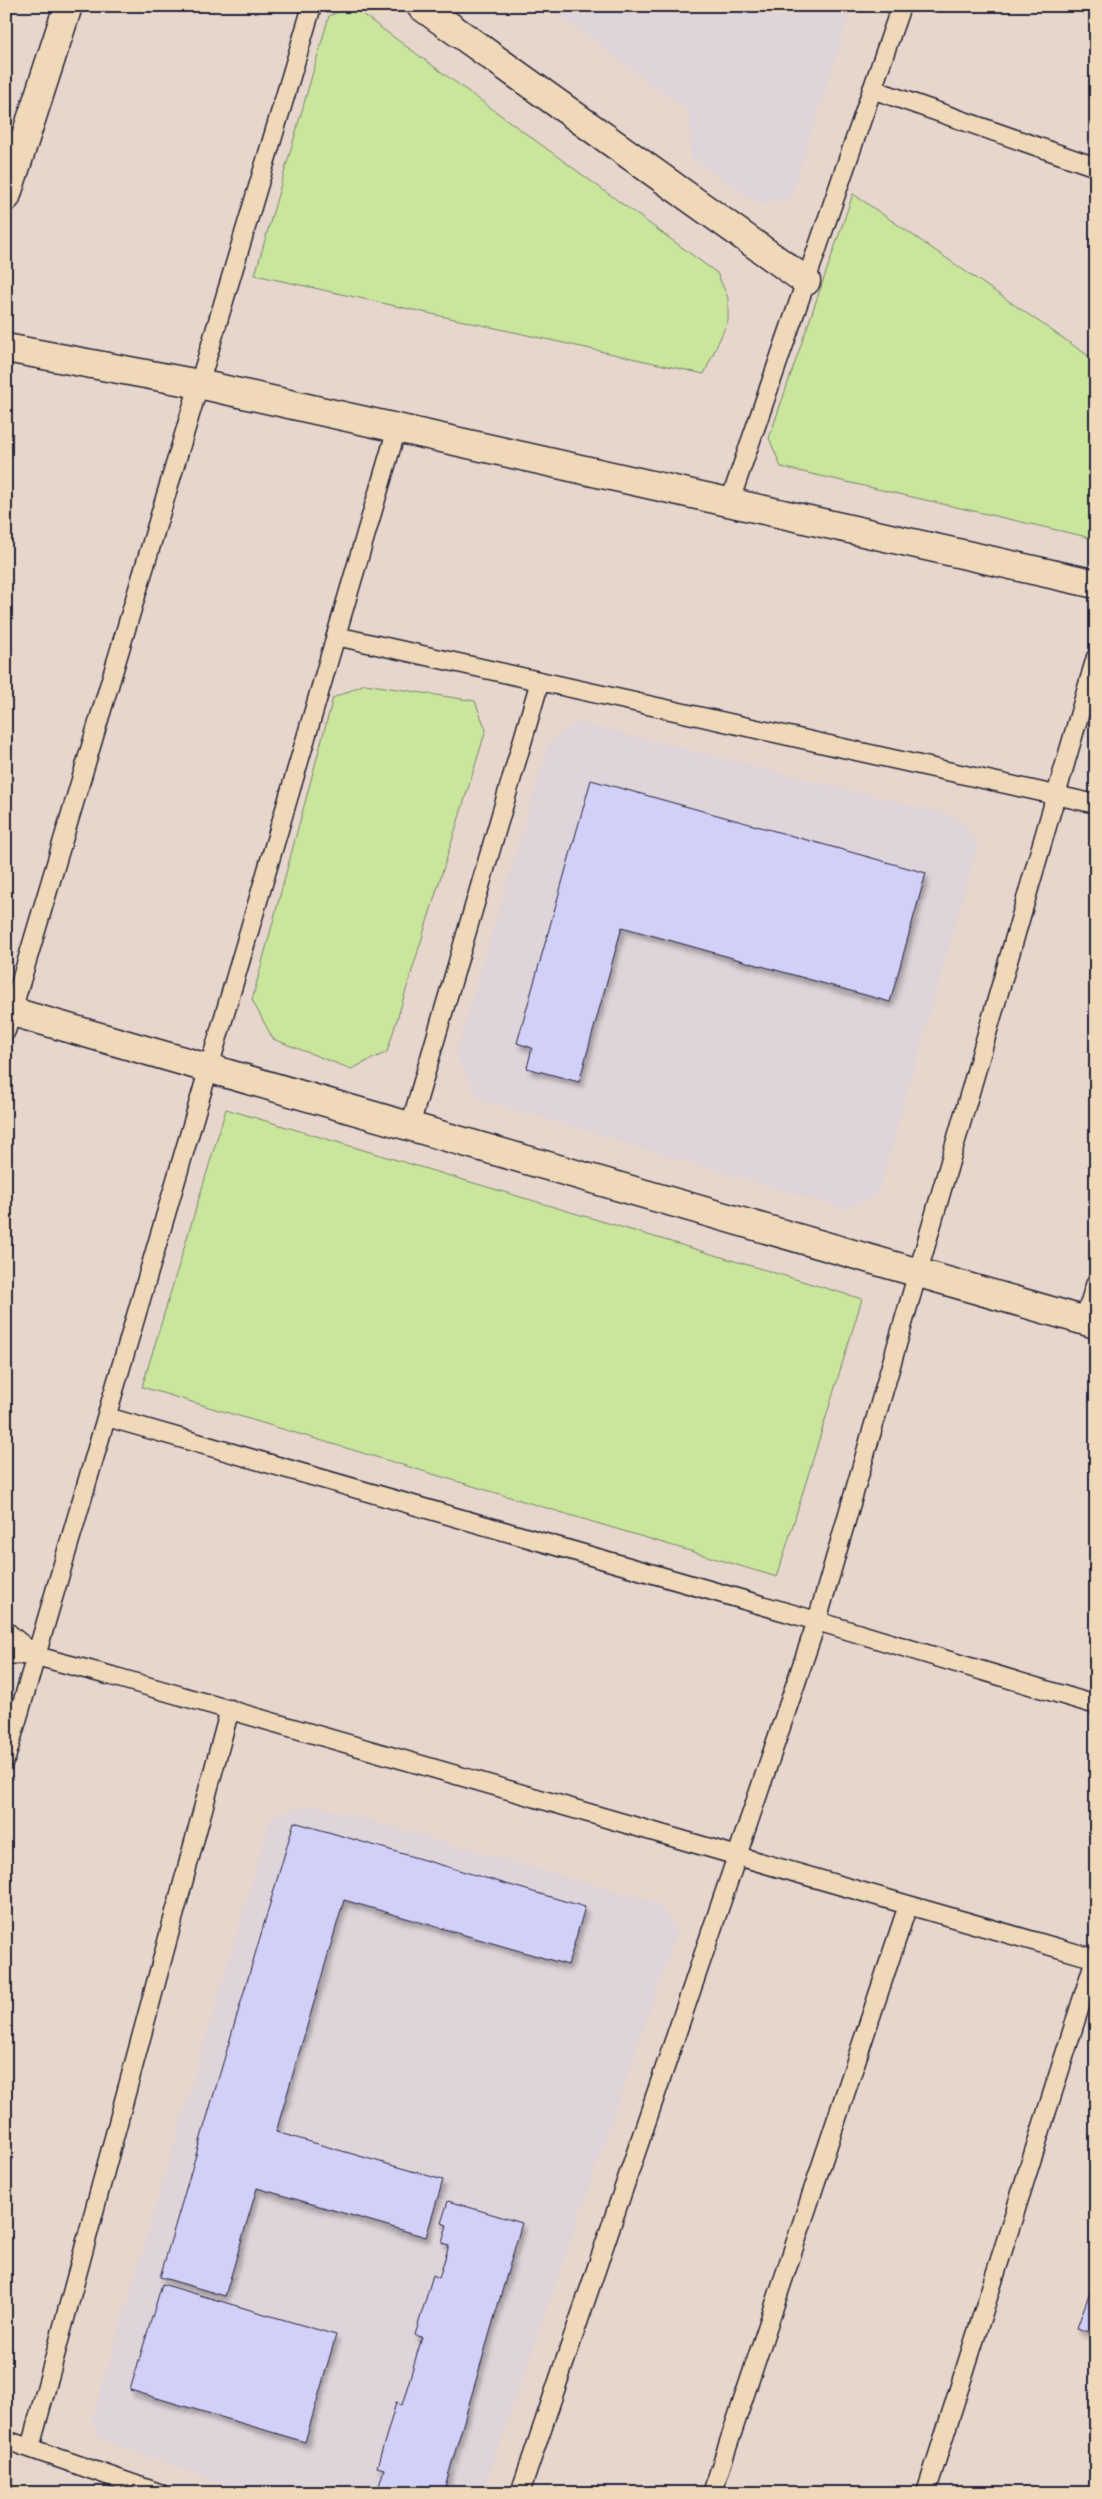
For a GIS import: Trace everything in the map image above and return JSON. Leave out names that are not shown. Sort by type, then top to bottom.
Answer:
[{"type":"street","points":[[6,197],[68,6]]},
{"type":"street","points":[[421,6],[806,281]]},
{"type":"street","points":[[6,348],[199,384],[1096,584]]},
{"type":"street","points":[[8,1018],[209,1069],[1090,1323]]},
{"type":"lane","points":[[8,1018],[312,6]]},
{"type":"lane","points":[[730,501],[901,6]]},
{"type":"lane","points":[[872,89],[1096,167]]},
{"type":"lane","points":[[6,1758],[397,428]]},
{"type":"lane","points":[[336,636],[1096,804]]},
{"type":"lane","points":[[520,2493],[817,1621],[1096,657]]},
{"type":"lane","points":[[410,1126],[540,681]]},
{"type":"lane","points":[[1090,1323],[1096,1282]]},
{"type":"lane","points":[[107,1417],[817,1621],[1096,1706]]},
{"type":"lane","points":[[6,1631],[36,1656]]},
{"type":"lane","points":[[6,1654],[36,1656],[230,1710],[1095,1959],[926,2493]]},
{"type":"lane","points":[[30,2448],[230,1710]]},
{"type":"lane","points":[[712,2493],[908,1905]]},
{"type":"lane","points":[[6,2440],[159,2493]]},
{"type":"shaded area","points":[[547,6],[852,6],[791,196],[762,205],[691,158],[690,112]]},
{"type":"shaded area","points":[[577,722],[954,816],[978,844],[878,1194],[845,1209],[478,1098],[456,1054],[549,743]]},
{"type":"shaded area","points":[[315,1805],[660,1904],[677,1932],[483,2493],[250,2493],[102,2440],[92,2421],[272,1815]]},
{"type":"green space","points":[[351,6],[717,273],[728,298],[728,321],[704,374],[255,275],[329,16]]},
{"type":"green space","points":[[853,194],[1096,361],[1096,539],[781,467],[769,438]]},
{"type":"green space","points":[[365,684],[475,701],[486,730],[387,1052],[351,1069],[273,1039],[252,1000],[333,698]]},
{"type":"green space","points":[[226,1109],[862,1299],[777,1577],[142,1387]]},
{"type":"building","points":[[591,780],[926,873],[890,1002],[622,927],[579,1082],[527,1068],[532,1048],[517,1043]]},
{"type":"building","points":[[294,1822],[585,1907],[568,1965],[344,1900],[276,2132],[443,2180],[426,2237],[257,2188],[225,2296],[160,2277]]},
{"type":"building","points":[[448,2201],[522,2223],[443,2493],[377,2493],[384,2469],[377,2467],[396,2403],[402,2405],[422,2337],[415,2335],[433,2275],[439,2278],[449,2245],[442,2243],[447,2225],[441,2223]]},
{"type":"building","points":[[1096,2275],[1096,2335],[1077,2328]]},
{"type":"building","points":[[162,2284],[336,2335],[305,2442],[130,2390]]}]
